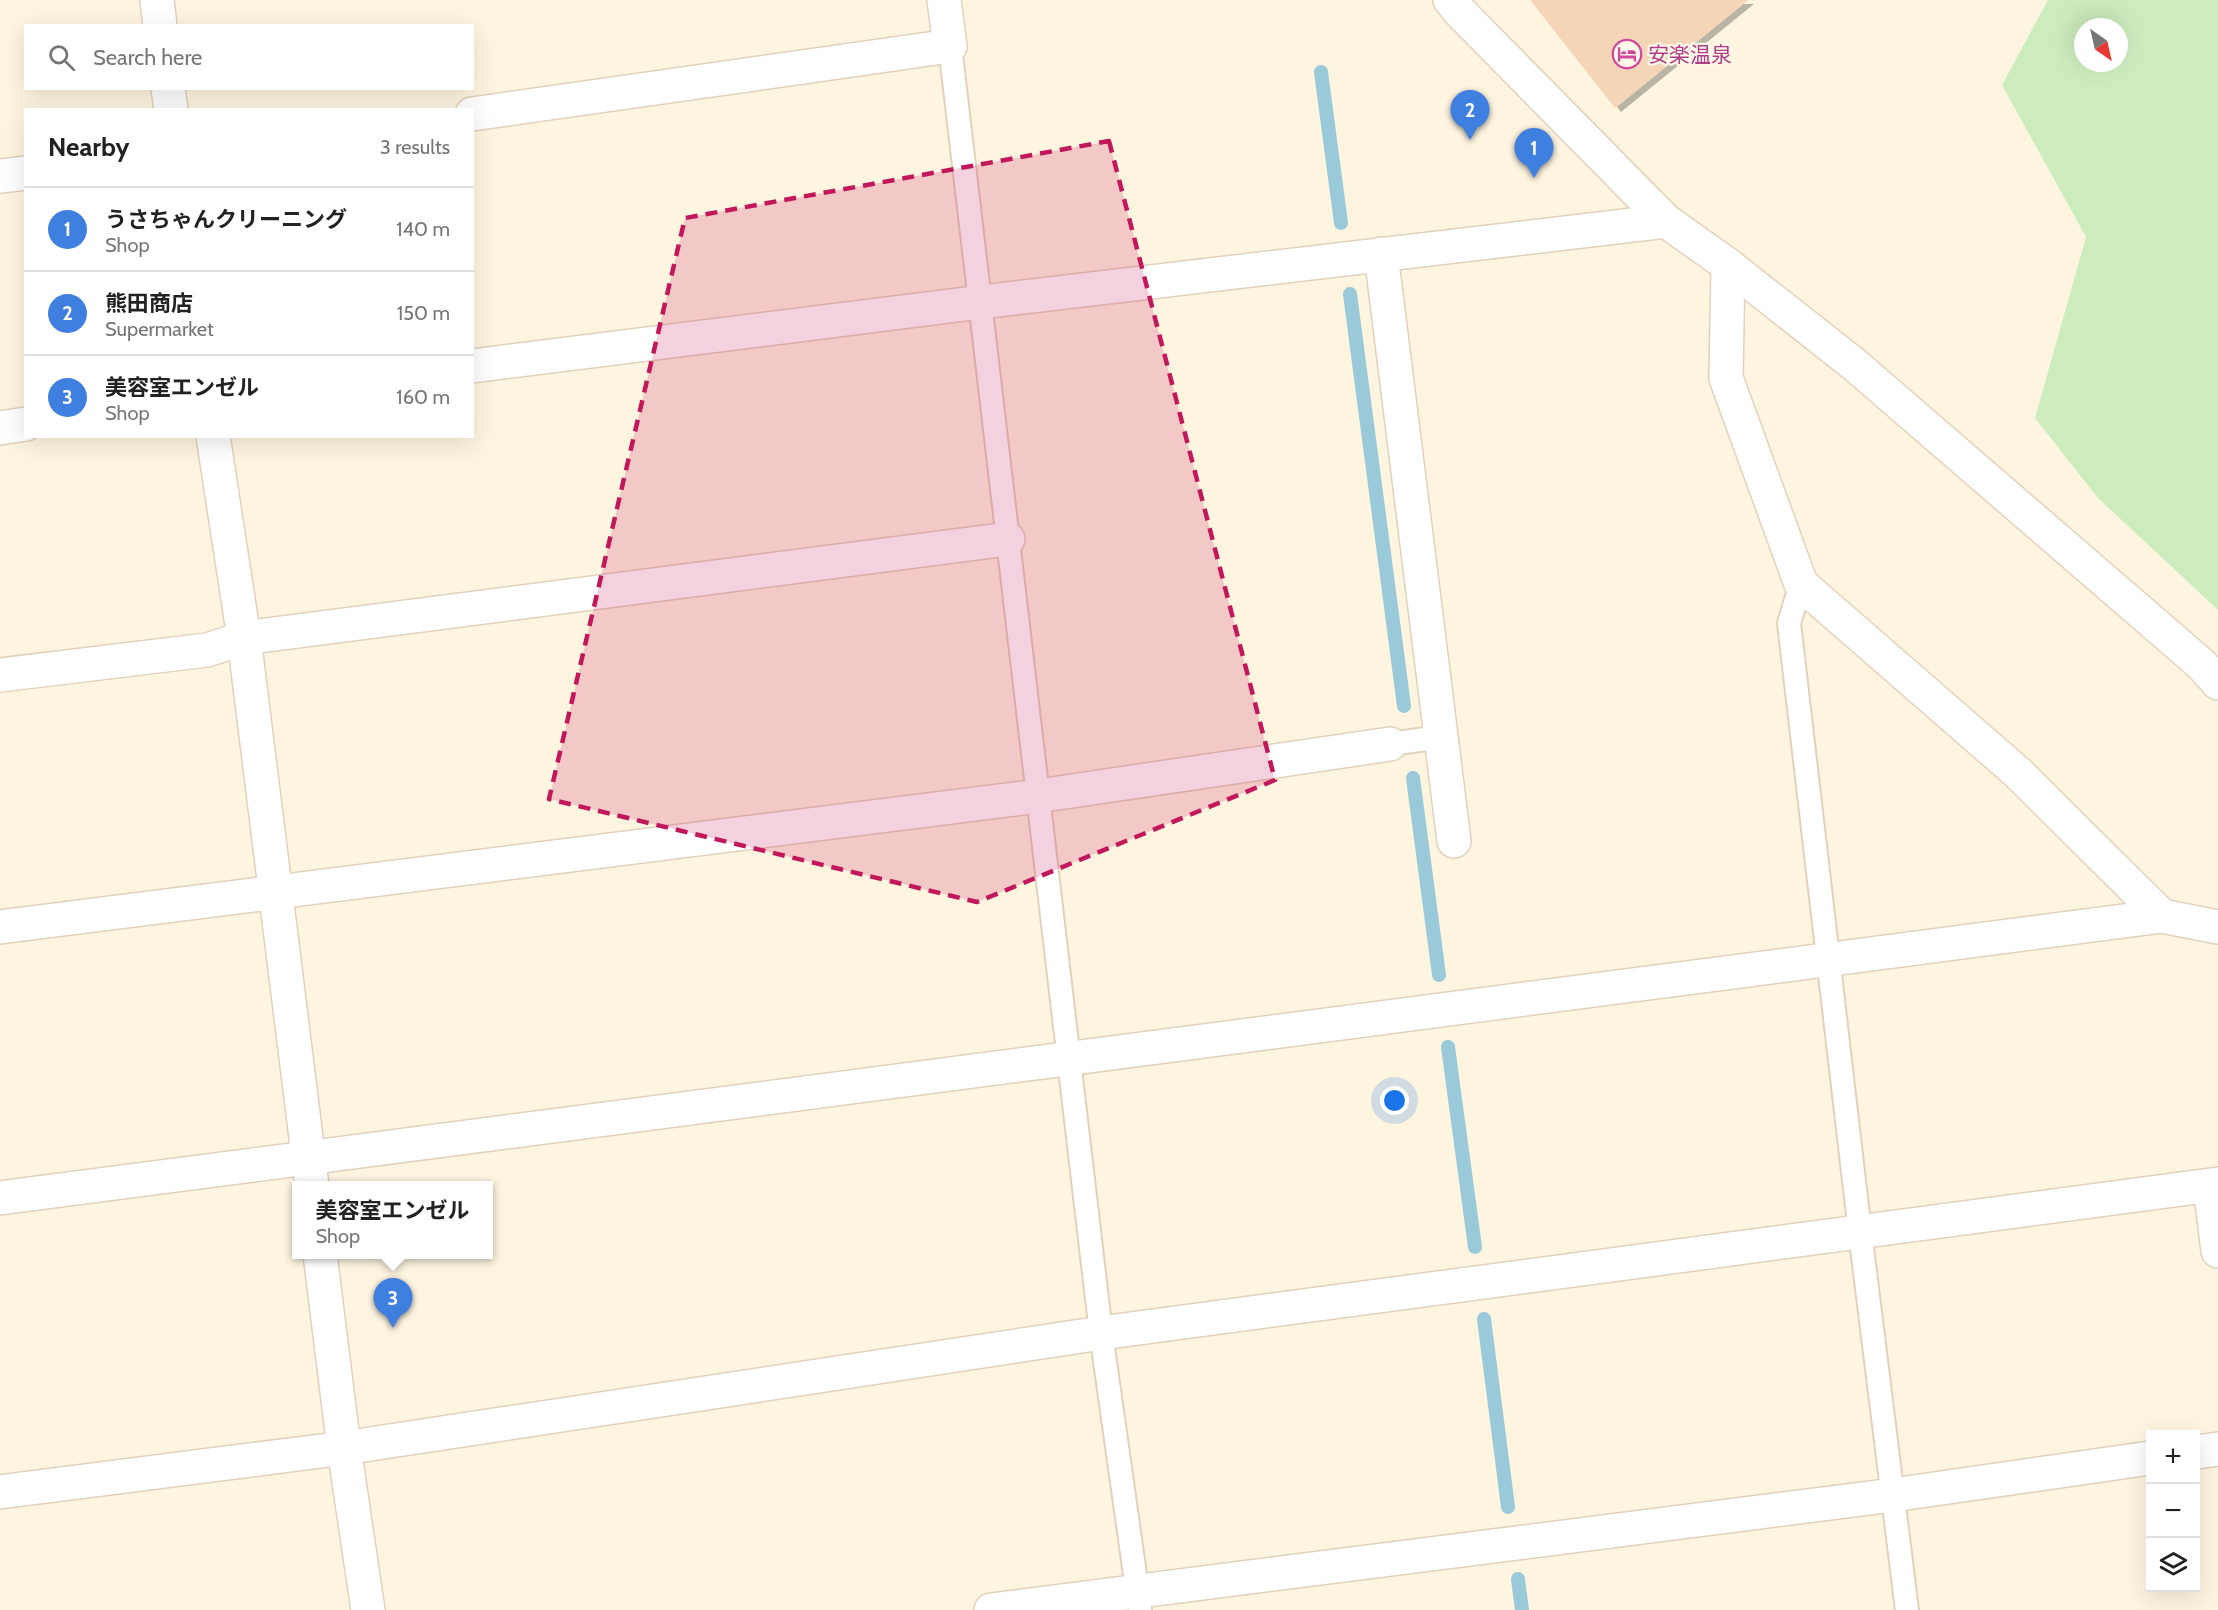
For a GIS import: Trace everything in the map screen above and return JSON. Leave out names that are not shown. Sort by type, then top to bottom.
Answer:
[{"type":"street","points":[[157,0],[160,24]]},
{"type":"street","points":[[474,114],[950,46],[944,0]]},
{"type":"street","points":[[1450,0],[1666,221],[1728,265],[1855,365],[2201,664],[2218,683]]},
{"type":"street","points":[[168,90],[171,108]]},
{"type":"street","points":[[0,176],[24,173]]},
{"type":"street","points":[[474,366],[981,302],[1666,221]]},
{"type":"street","points":[[1381,254],[1454,841]]},
{"type":"street","points":[[1728,265],[1726,378],[1801,584],[2017,772],[2162,916]]},
{"type":"street","points":[[0,428],[24,424]]},
{"type":"street","points":[[213,438],[244,638],[310,1171]]},
{"type":"street","points":[[0,675],[207,650],[244,638],[1008,539]]},
{"type":"street","points":[[0,927],[1038,796],[1390,744]]},
{"type":"street","points":[[0,1198],[310,1171],[1068,1060],[2162,916],[2218,927]]},
{"type":"street","points":[[0,1492],[344,1448],[1101,1333],[2214,1185],[2218,1251]]},
{"type":"street","points":[[321,1259],[344,1448],[368,1610]]},
{"type":"street","points":[[2200,1451],[2218,1449]]},
{"type":"street","points":[[991,1610],[1138,1600],[2146,1459]]},
{"type":"lane","points":[[950,46],[1101,1333],[1138,1600]]},
{"type":"lane","points":[[1801,584],[1789,623],[1907,1610]]},
{"type":"lane","points":[[1390,744],[1441,737]]},
{"type":"highlighted area","points":[[1109,141],[1275,780],[977,902],[549,799],[685,218]]},
{"type":"green space","points":[[2048,0],[2218,0],[2218,610],[2098,498],[2035,418],[2086,237],[2002,85]]},
{"type":"building","name":"安楽温泉","points":[[1530,0],[1748,0],[1615,108]]},
{"type":"waterway","points":[[1321,72],[1341,223]]},
{"type":"waterway","points":[[1350,294],[1404,706]]},
{"type":"waterway","points":[[1413,778],[1439,975]]},
{"type":"waterway","points":[[1448,1047],[1475,1247]]},
{"type":"waterway","points":[[1484,1319],[1508,1507]]},
{"type":"waterway","points":[[1518,1579],[1522,1610]]},
{"type":"place","name":"安楽温泉","points":[[1627,54]]},
{"type":"place","name":"熊田商店","points":[[1470,140]]},
{"type":"place","name":"うさちゃんクリーニング","points":[[1534,178]]},
{"type":"place","name":"美容室エンゼル","points":[[393,1328]]}]
